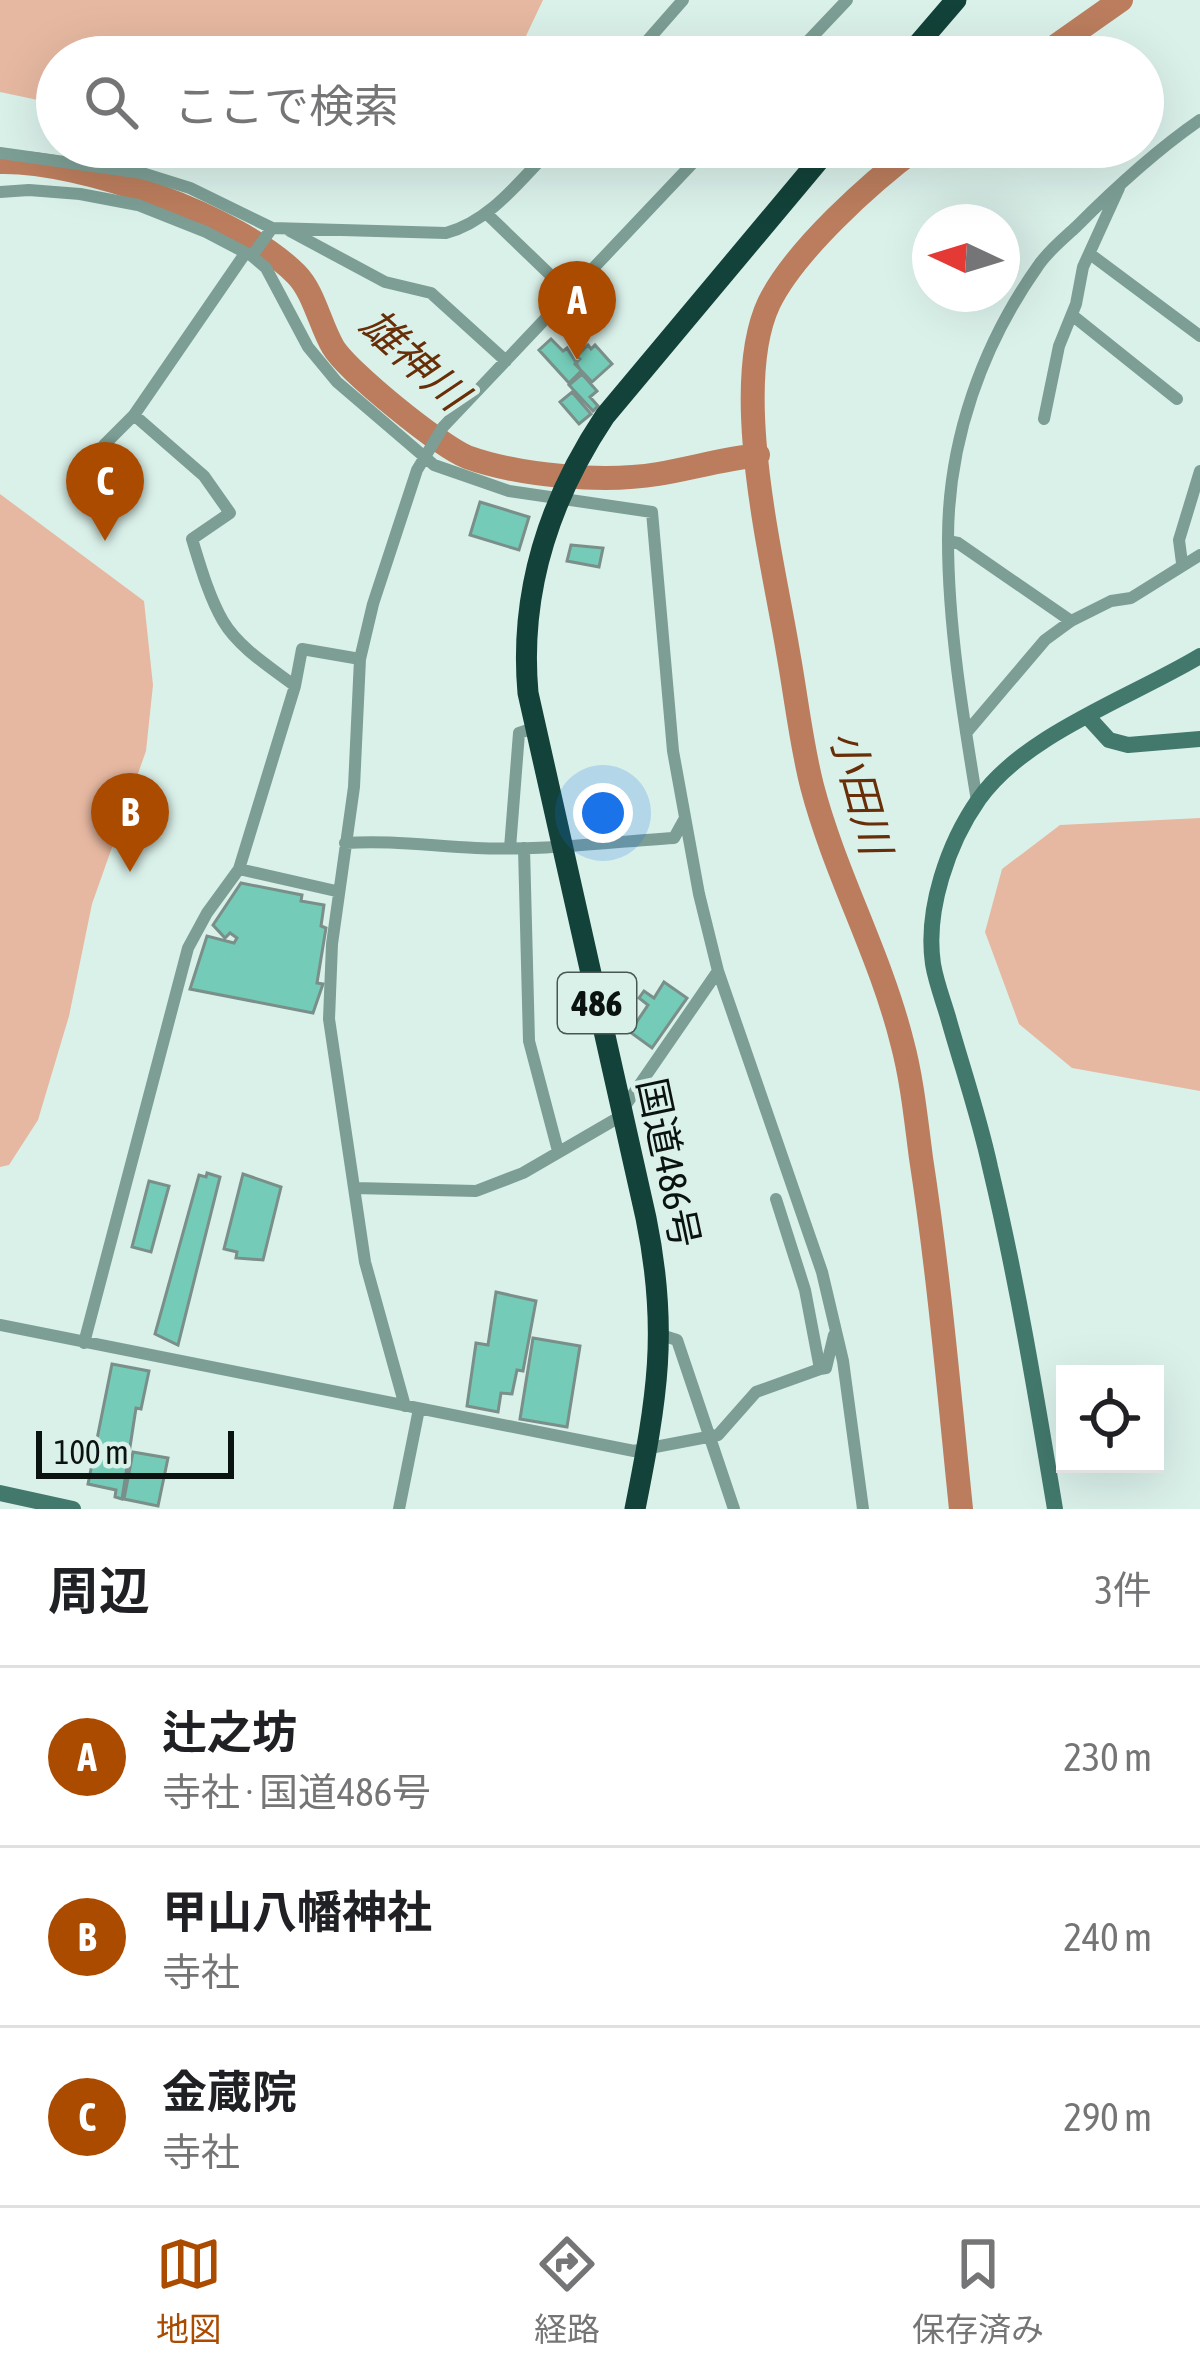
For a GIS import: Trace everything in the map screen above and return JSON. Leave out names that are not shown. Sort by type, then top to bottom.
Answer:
[{"type":"highway","points":[[926,36],[956,0]]},
{"type":"highway","name":"国道486号","points":[[634,1509],[661,1335],[654,1259],[534,728],[525,665],[528,608],[538,555],[578,455],[604,416],[812,168]]},
{"type":"street","points":[[651,36],[683,0]]},
{"type":"street","points":[[814,36],[847,0]]},
{"type":"street","points":[[1164,149],[1200,120]]},
{"type":"street","points":[[0,153],[36,158]]},
{"type":"street","points":[[106,168],[142,173],[210,196],[385,282],[431,293],[506,361]]},
{"type":"street","points":[[104,445],[134,416],[250,254],[276,230],[446,233],[468,227],[487,214],[532,168]]},
{"type":"street","points":[[399,1509],[412,1408],[365,1262],[329,1019],[336,891],[358,734],[360,659],[373,604],[426,454],[443,427],[688,168]]},
{"type":"street","points":[[977,801],[948,541],[963,421],[998,331],[1040,262],[1140,168]]},
{"type":"street","points":[[1044,419],[1059,346],[1090,254],[1121,183]]},
{"type":"street","points":[[0,193],[80,194],[138,205],[206,232],[250,254],[266,268],[308,347],[337,382],[456,474],[509,491],[652,512],[666,697],[684,820],[718,971],[800,1200],[837,1330],[863,1509]]},
{"type":"street","points":[[487,214],[569,293]]},
{"type":"street","points":[[1090,254],[1200,336]]},
{"type":"street","points":[[1072,315],[1177,400]]},
{"type":"street","points":[[134,416],[204,476],[230,513],[192,538],[204,576],[222,620],[242,645],[295,686]]},
{"type":"street","points":[[1182,563],[1179,541],[1200,471]]},
{"type":"street","points":[[948,541],[958,543],[1071,621]]},
{"type":"street","points":[[966,733],[1046,640],[1071,621],[1111,601],[1131,598],[1200,555]]},
{"type":"street","points":[[84,1343],[188,948],[239,869],[302,649],[360,659]]},
{"type":"street","points":[[1055,1509],[990,1164],[933,964],[937,895],[946,863],[977,801],[1009,768],[1088,717],[1200,656]]},
{"type":"street","points":[[1088,717],[1109,740],[1128,745],[1200,739]]},
{"type":"street","points":[[534,728],[519,734],[517,848],[530,1041],[558,1150]]},
{"type":"street","points":[[345,843],[393,839],[517,848],[674,838],[684,820]]},
{"type":"street","points":[[239,869],[336,891]]},
{"type":"street","points":[[355,1188],[476,1191],[523,1173],[616,1119],[718,971]]},
{"type":"street","points":[[776,1199],[806,1290],[823,1368],[850,1402]]},
{"type":"street","points":[[789,1242],[800,1200]]},
{"type":"street","points":[[0,1325],[634,1450],[710,1438],[728,1428],[756,1391],[823,1368]]},
{"type":"street","points":[[823,1368],[837,1330]]},
{"type":"street","points":[[661,1335],[676,1340],[734,1509]]},
{"type":"street","points":[[0,1493],[73,1509]]},
{"type":"shaded area","points":[[0,0],[543,0],[526,36],[36,36],[36,100],[0,92]]},
{"type":"shaded area","points":[[0,494],[144,601],[153,685],[146,751],[92,904],[69,1016],[38,1120],[9,1165],[0,1167]]},
{"type":"shaded area","points":[[1200,818],[1200,1091],[1072,1068],[1019,1024],[985,932],[1002,869],[1060,825]]},
{"type":"building","points":[[551,339],[563,351],[567,348],[581,371],[569,383],[539,350]]},
{"type":"building","points":[[588,345],[591,349],[595,345],[612,364],[592,382],[575,364]]},
{"type":"building","points":[[582,374],[597,391],[590,397],[598,406],[593,411],[569,385]]},
{"type":"building","points":[[572,392],[591,414],[579,424],[560,402]]},
{"type":"building","points":[[480,502],[529,517],[519,550],[470,535]]},
{"type":"building","points":[[571,545],[603,548],[599,567],[567,561]]},
{"type":"building","points":[[241,883],[302,895],[301,901],[324,905],[321,926],[326,928],[317,983],[323,984],[313,1013],[190,989],[207,936],[234,943],[237,938],[230,933],[225,938],[213,925]]},
{"type":"building","points":[[664,982],[687,998],[652,1048],[630,1032],[633,1028],[623,1020],[626,1016],[636,1023],[648,1005],[639,998],[644,991],[654,998]]},
{"type":"building","points":[[207,1173],[220,1177],[178,1345],[155,1334],[199,1175],[206,1177]]},
{"type":"building","points":[[243,1174],[281,1187],[263,1260],[236,1258],[237,1252],[224,1249]]},
{"type":"building","points":[[149,1181],[169,1186],[151,1252],[132,1247]]},
{"type":"building","points":[[496,1292],[536,1301],[523,1371],[517,1370],[512,1394],[501,1393],[498,1412],[467,1406],[476,1343],[488,1345]]},
{"type":"building","points":[[533,1338],[580,1346],[567,1427],[520,1419]]},
{"type":"building","points":[[112,1364],[149,1371],[141,1409],[136,1408],[122,1499],[115,1497],[116,1490],[88,1484]]},
{"type":"building","points":[[133,1452],[168,1458],[158,1506],[124,1499]]},
{"type":"waterway","name":"小田川","points":[[1070,36],[1121,0]]},
{"type":"waterway","name":"雄神川","points":[[0,162],[36,164]]},
{"type":"waterway","name":"雄神川","points":[[59,168],[157,196],[270,252],[302,281],[342,358],[417,424],[467,457],[536,473],[613,478],[758,455]]},
{"type":"waterway","name":"小田川","points":[[892,168],[836,218],[797,261],[769,303],[758,339],[753,427],[765,524],[812,786],[893,1009],[908,1070],[933,1246],[961,1509]]},
{"type":"place","name":"辻之坊","points":[[577,360]]},
{"type":"place","name":"金蔵院","points":[[105,541]]},
{"type":"place","name":"甲山八幡神社","points":[[130,872]]}]
